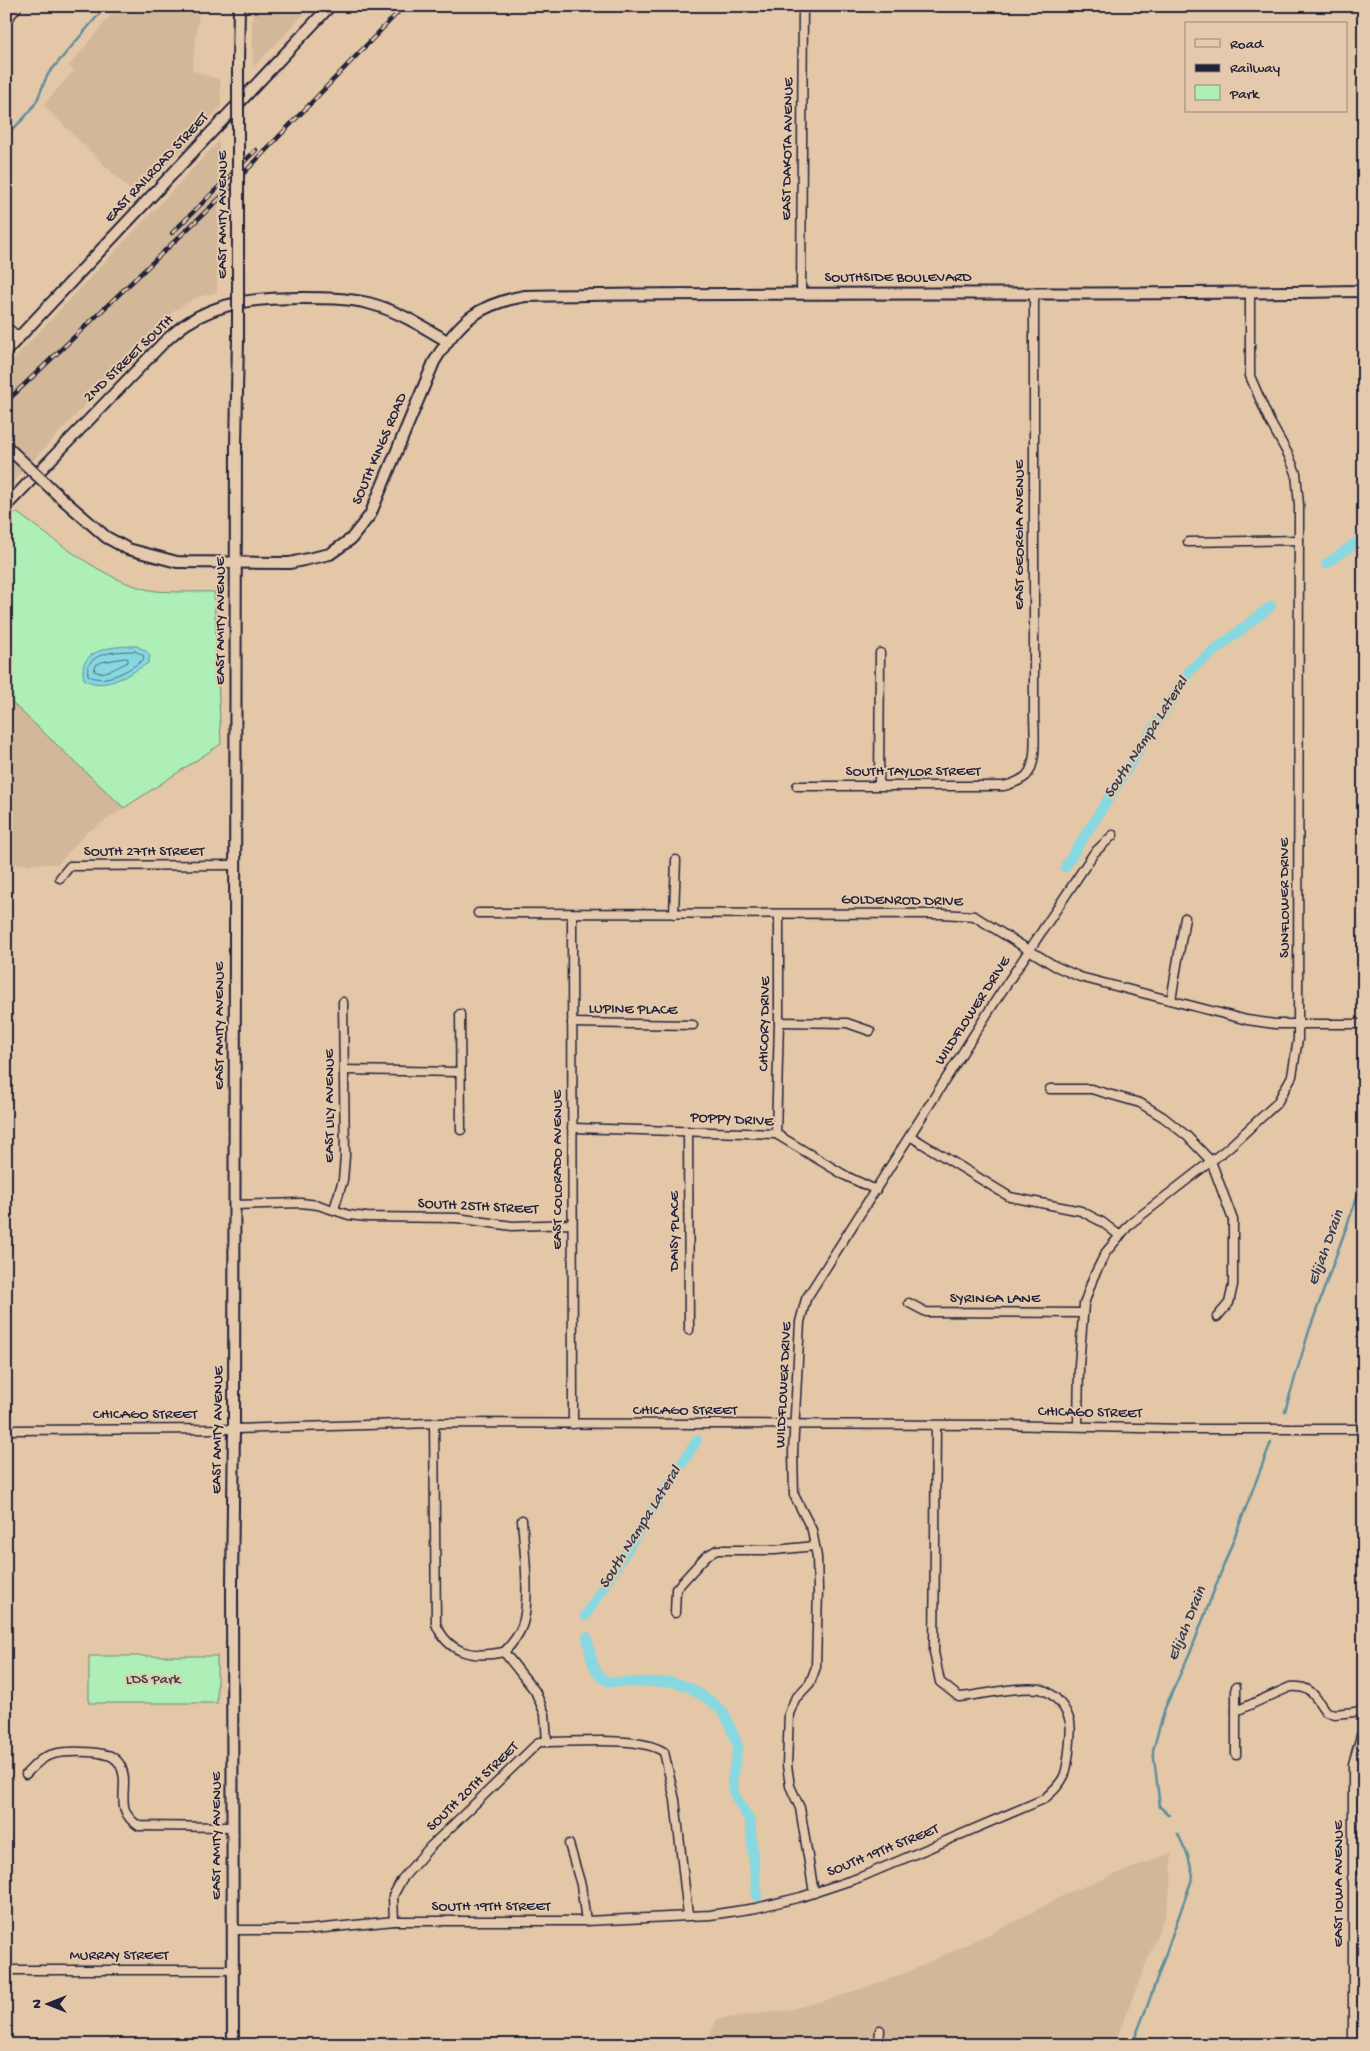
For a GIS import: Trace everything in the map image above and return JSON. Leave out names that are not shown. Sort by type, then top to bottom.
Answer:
[{"type":"main road","name":"EAST AMITY AVENUE","points":[[233,2045],[234,865],[239,6]]},
{"type":"main road","name":"EAST RAILROAD STREET","points":[[6,351],[330,6]]},
{"type":"main road","name":"SOUTHSIDE BOULEVARD","points":[[447,341],[462,323],[483,309],[500,300],[525,296],[800,292],[1250,293],[1364,291]]},
{"type":"main road","name":"2ND STREET SOUTH","points":[[6,506],[163,343],[186,323],[211,310],[233,303],[257,299],[337,298],[368,303],[392,311],[416,322],[447,341]]},
{"type":"main road","name":"SOUTH KINGS ROAD","points":[[6,446],[106,537],[128,549],[177,562],[290,563],[309,560],[330,554],[351,540],[370,515],[434,362],[447,341]]},
{"type":"street","points":[[6,20],[18,6]]},
{"type":"street","name":"EAST DAKOTA AVENUE","points":[[800,292],[803,6]]},
{"type":"street","name":"EAST GEORGIA AVENUE","points":[[1026,776],[1032,768],[1034,723],[1034,293]]},
{"type":"street","name":"SUNFLOWER DRIVE","points":[[1078,1426],[1079,1365],[1083,1313],[1093,1278],[1106,1252],[1130,1224],[1211,1161],[1277,1103],[1292,1076],[1298,1039],[1299,540],[1296,473],[1289,456],[1268,420],[1250,376],[1250,293]]},
{"type":"street","points":[[6,326],[19,338]]},
{"type":"street","points":[[1188,542],[1299,540]]},
{"type":"street","points":[[879,785],[880,653]]},
{"type":"street","name":"SOUTH TAYLOR STREET","points":[[797,786],[1004,786],[1026,776]]},
{"type":"street","name":"WILDFLOWER DRIVE","points":[[814,1893],[800,1808],[790,1786],[787,1765],[789,1714],[795,1700],[810,1683],[816,1667],[818,1590],[815,1546],[812,1530],[794,1495],[793,1452],[800,1322],[806,1299],[1029,951],[1094,853],[1113,835]]},
{"type":"street","points":[[674,914],[676,860]]},
{"type":"street","name":"SOUTH 27TH STREET","points":[[60,878],[70,866],[234,865]]},
{"type":"street","name":"GOLDENROD DRIVE","points":[[478,913],[572,915],[942,914],[974,916],[1029,951],[1080,977],[1247,1020],[1275,1024],[1364,1024]]},
{"type":"street","name":"CHICORY DRIVE","points":[[776,1134],[779,914]]},
{"type":"street","name":"EAST COLORADO AVENUE","points":[[572,915],[573,1424]]},
{"type":"street","points":[[1171,1000],[1185,918]]},
{"type":"street","name":"EAST LILY AVENUE","points":[[334,1209],[342,1180],[345,1156],[342,1002]]},
{"type":"street","points":[[460,1014],[461,1130]]},
{"type":"street","points":[[779,1022],[847,1023],[870,1030]]},
{"type":"street","name":"LUPINE PLACE","points":[[572,1024],[693,1025]]},
{"type":"street","points":[[344,1070],[460,1072]]},
{"type":"street","points":[[1050,1089],[1091,1089],[1140,1103],[1188,1136],[1211,1161],[1233,1220],[1233,1286],[1229,1303],[1217,1317]]},
{"type":"street","name":"POPPY DRIVE","points":[[572,1128],[776,1134],[846,1176],[876,1190]]},
{"type":"street","name":"DAISY PLACE","points":[[688,1131],[689,1330]]},
{"type":"street","points":[[910,1136],[1010,1197],[1081,1210],[1102,1222],[1120,1236]]},
{"type":"street","name":"SOUTH 25TH STREET","points":[[234,1205],[301,1203],[334,1209],[349,1215],[367,1217],[457,1218],[512,1226],[572,1224]]},
{"type":"street","name":"SYRINGA LANE","points":[[909,1303],[926,1312],[1083,1313]]},
{"type":"street","points":[[434,1424],[436,1624],[441,1636],[454,1647],[468,1654],[488,1655],[504,1652],[516,1640],[523,1625],[526,1593],[522,1520]]},
{"type":"street","name":"CHICAGO STREET","points":[[6,1430],[434,1424],[1364,1429]]},
{"type":"street","name":"SOUTH 19TH STREET","points":[[232,1930],[305,1930],[394,1921],[586,1921],[710,1914],[756,1908],[814,1893],[861,1877],[1044,1799],[1056,1788],[1068,1766],[1070,1722],[1059,1700],[1041,1689],[959,1697],[940,1682],[934,1652],[936,1426]]},
{"type":"street","points":[[674,1613],[676,1589],[706,1556],[717,1550],[775,1550],[815,1546]]},
{"type":"street","points":[[504,1652],[535,1691],[545,1714],[547,1742],[628,1742],[655,1746],[664,1752],[675,1800],[688,1915]]},
{"type":"street","points":[[1236,1711],[1290,1687],[1298,1686],[1314,1693],[1326,1712],[1335,1714],[1364,1711]]},
{"type":"street","points":[[1236,1687],[1236,1755]]},
{"type":"street","name":"EAST IOWA AVENUE","points":[[1353,2045],[1353,1764],[1364,1725]]},
{"type":"street","name":"SOUTH 20TH STREET","points":[[394,1921],[393,1896],[402,1879],[430,1847],[539,1742],[547,1742]]},
{"type":"street","points":[[26,1774],[44,1758],[54,1753],[109,1755],[119,1763],[123,1776],[123,1804],[125,1813],[139,1826],[232,1827]]},
{"type":"street","points":[[569,1844],[581,1885],[586,1921]]},
{"type":"street","points":[[1352,1878],[1364,1878]]},
{"type":"street","name":"MURRAY STREET","points":[[6,1970],[232,1970]]},
{"type":"street","points":[[879,2045],[880,2030]]},
{"type":"shaded area","points":[[118,6],[200,6],[192,70],[220,80],[221,107],[137,197],[43,105],[74,71],[69,66]]},
{"type":"shaded area","points":[[252,6],[312,6],[253,68]]},
{"type":"shaded area","points":[[219,141],[217,292],[195,298],[174,311],[6,489],[6,367]]},
{"type":"shaded area","points":[[6,697],[124,808],[86,833],[58,864],[6,864]]},
{"type":"shaded area","points":[[1171,1853],[1172,1877],[1166,1913],[1114,2045],[706,2045],[717,2019],[789,2010],[831,1999],[906,1973],[1012,1923],[1070,1892]]},
{"type":"green space","points":[[16,512],[83,559],[120,580],[156,591],[214,592],[221,744],[124,808],[6,697],[6,522]]},
{"type":"green space","name":"LDS Park","points":[[89,1656],[217,1656],[217,1703],[89,1703]]},
{"type":"water","points":[[137,646],[146,651],[150,656],[148,663],[109,683],[100,684],[84,679],[83,669],[91,655],[108,648]]},
{"type":"waterway","points":[[6,135],[30,111],[38,99],[49,73],[106,6]]},
{"type":"waterway","name":"South Nampa Lateral","points":[[1326,564],[1364,537]]},
{"type":"waterway","name":"South Nampa Lateral","points":[[1065,867],[1191,669],[1271,606]]},
{"type":"waterway","name":"Elijah Drain","points":[[1285,1411],[1309,1331],[1364,1178]]},
{"type":"waterway","name":"South Nampa Lateral","points":[[585,1616],[697,1440]]},
{"type":"waterway","name":"Elijah Drain","points":[[1169,1815],[1160,1807],[1153,1750],[1165,1708],[1192,1648],[1271,1442]]},
{"type":"waterway","name":"South Nampa Lateral","points":[[587,1637],[595,1670],[604,1679],[610,1682],[673,1682],[689,1687],[712,1702],[725,1714],[738,1746],[732,1780],[734,1794],[750,1821],[757,1897]]},
{"type":"waterway","name":"Elijah Drain","points":[[1132,2045],[1193,1876],[1188,1856],[1178,1834]]},
{"type":"railway","points":[[6,402],[219,199],[404,6]]},
{"type":"railway","points":[[172,233],[256,150]]}]
